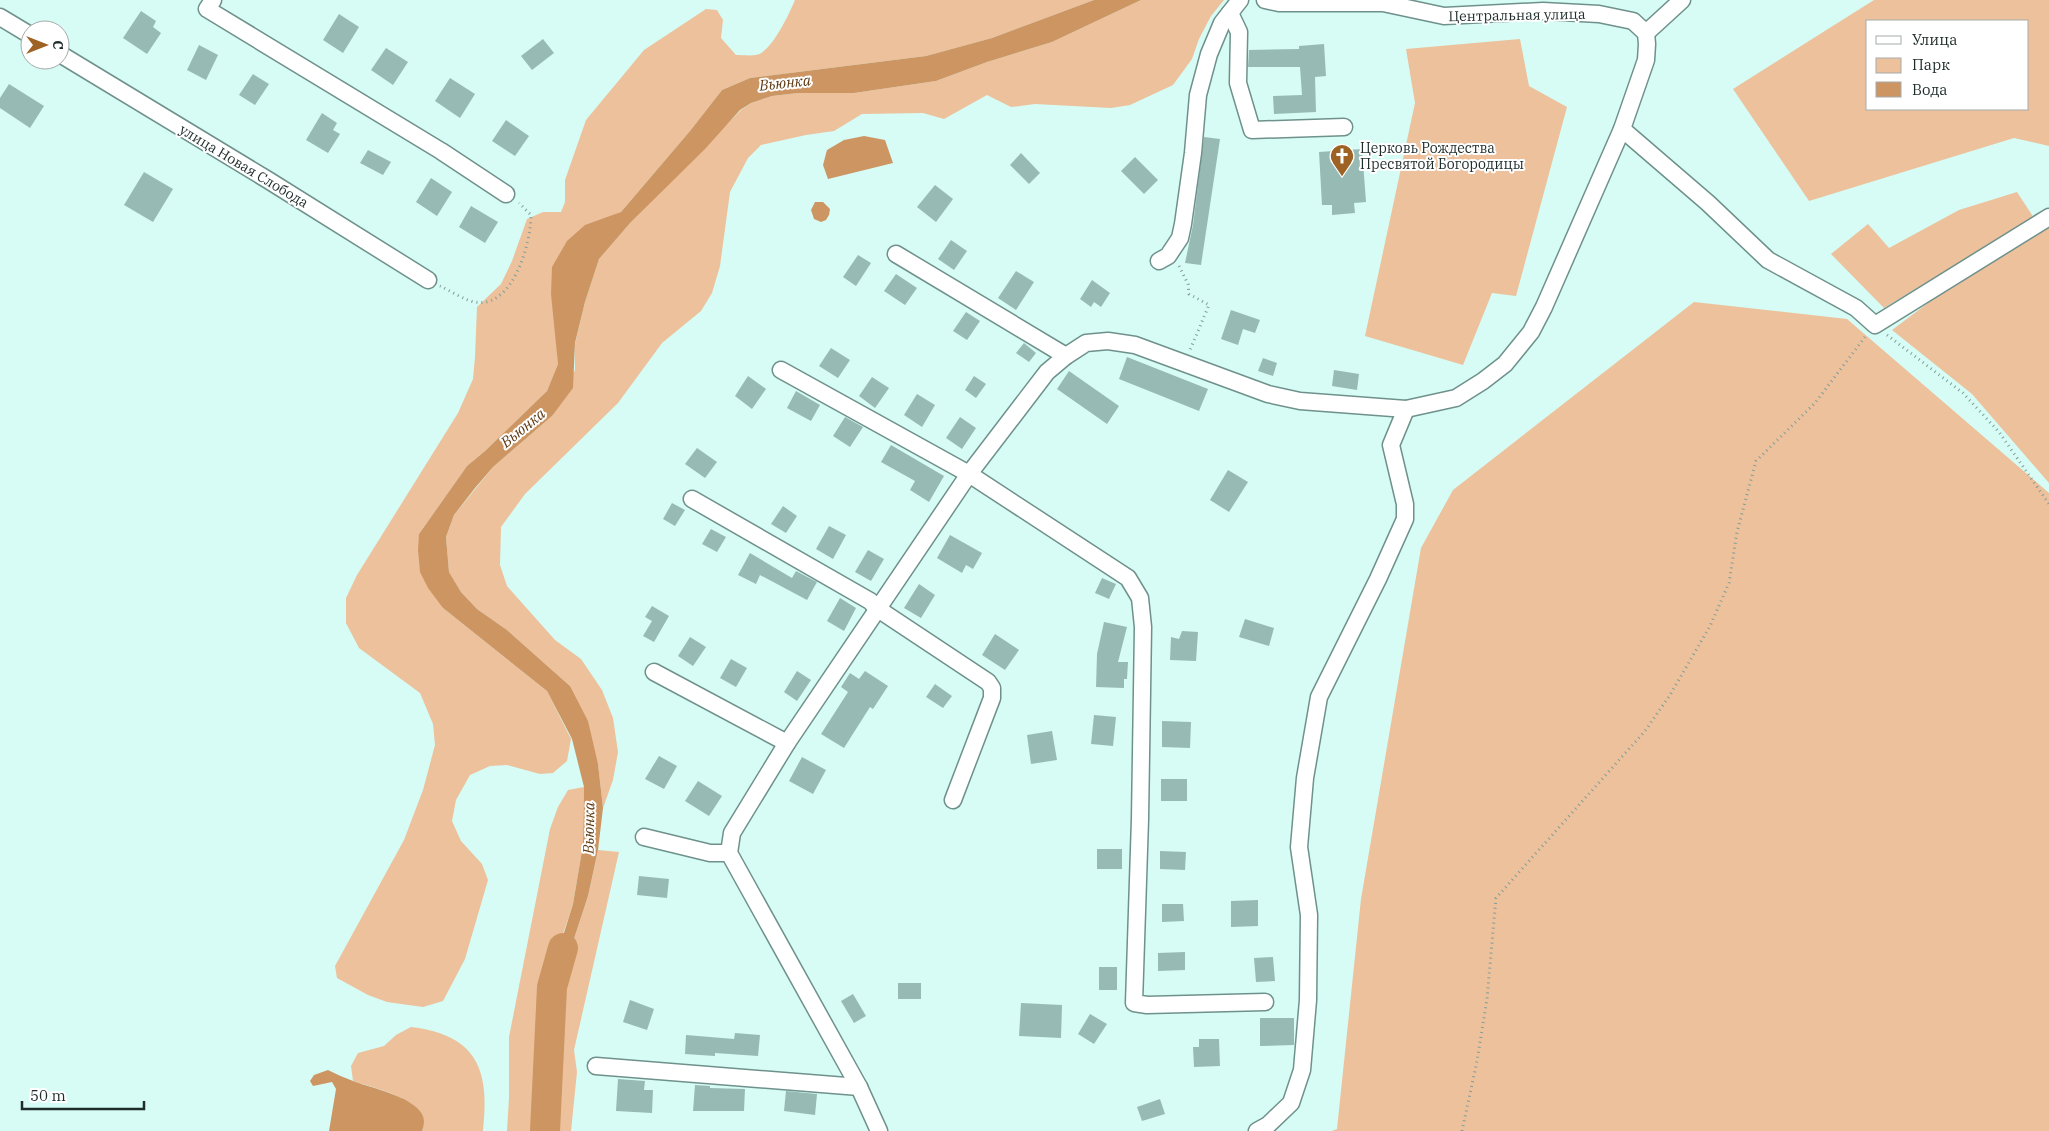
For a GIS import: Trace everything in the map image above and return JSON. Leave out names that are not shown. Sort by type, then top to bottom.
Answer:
[{"type":"street","points":[[1163,258],[1180,238],[1184,224],[1198,95],[1208,54],[1222,24],[1240,0]]},
{"type":"street","name":"Центральная улица","points":[[1265,0],[1279,3],[1383,4],[1444,16],[1543,11],[1599,14],[1633,21],[1646,33]]},
{"type":"street","points":[[879,1131],[859,1087],[728,853],[732,834],[787,743],[969,474],[1047,372],[1066,356],[1086,343],[1108,341],[1135,345],[1268,394],[1300,401],[1406,409],[1456,398],[1483,381],[1505,364],[1530,332],[1544,307],[1622,128],[1646,60],[1648,44],[1646,33],[1682,0]]},
{"type":"street","points":[[205,3],[442,151],[506,194]]},
{"type":"street","points":[[1230,13],[1239,32],[1238,83],[1252,130],[1344,127]]},
{"type":"street","points":[[0,17],[20,29]]},
{"type":"street","name":"улица Новая Слобода","points":[[70,60],[428,280]]},
{"type":"street","points":[[1622,128],[1708,203],[1768,260],[1856,308],[1874,325],[2049,217]]},
{"type":"street","points":[[896,254],[1066,356]]},
{"type":"street","points":[[781,370],[969,474],[1128,578],[1140,598],[1143,627],[1140,820],[1134,1003],[1147,1005],[1265,1002]]},
{"type":"street","points":[[1256,1131],[1268,1125],[1291,1103],[1302,1070],[1308,1000],[1309,934],[1309,915],[1299,848],[1305,778],[1319,697],[1378,580],[1404,519],[1405,504],[1391,444],[1406,409]]},
{"type":"street","points":[[692,499],[870,601],[878,609],[988,682],[992,688],[992,698],[953,800]]},
{"type":"street","points":[[654,672],[787,743]]},
{"type":"street","points":[[644,837],[710,853],[728,853]]},
{"type":"street","points":[[596,1066],[859,1087]]},
{"type":"path","points":[[428,280],[475,302],[495,300],[504,292],[524,258],[531,232],[531,215],[522,204],[506,194]]},
{"type":"path","points":[[1163,258],[1181,268],[1188,284],[1189,294],[1208,305],[1185,362]]},
{"type":"path","points":[[1462,1131],[1477,1061],[1487,999],[1496,898],[1645,731],[1670,695],[1710,626],[1729,583],[1737,532],[1756,461],[1814,403],[1874,325],[1963,393],[1999,432],[2049,504]]},
{"type":"green space","points":[[795,0],[1094,0],[992,38],[926,56],[750,78],[722,90],[621,212],[605,219],[557,339],[558,364],[547,391],[467,466],[419,534],[443,608],[547,691],[571,739],[567,761],[553,773],[540,774],[507,765],[490,766],[470,775],[456,800],[452,821],[461,841],[482,864],[488,880],[465,959],[443,1001],[423,1007],[387,1002],[368,995],[337,978],[335,966],[404,840],[423,790],[435,745],[433,724],[420,693],[359,648],[346,623],[346,598],[357,575],[458,413],[473,379],[477,307],[501,284],[512,261],[527,219],[543,212],[561,212],[565,202],[565,180],[586,120],[644,50],[706,9],[717,10],[723,20],[721,38],[736,55],[756,55],[768,47],[774,40]]},
{"type":"green space","points":[[1141,0],[1224,0],[1211,16],[1199,39],[1192,59],[1173,85],[1130,105],[1111,108],[1035,104],[1011,107],[987,95],[944,119],[923,113],[862,114],[834,131],[761,145],[748,158],[730,192],[720,266],[712,293],[701,311],[662,343],[618,403],[525,494],[501,527],[500,565],[507,586],[555,640],[581,659],[602,690],[613,718],[618,752],[613,780],[603,808],[598,764],[570,686],[507,630],[477,609],[461,592],[449,572],[446,537],[454,515],[493,467],[552,416],[575,370],[575,344],[585,302],[599,259],[631,222],[741,110],[751,103],[772,96],[798,93],[854,93],[936,81],[987,62],[1052,42]]},
{"type":"green space","points":[[1874,0],[2049,0],[2049,146],[2014,138],[1809,201],[1733,89]]},
{"type":"green space","points":[[1520,39],[1529,86],[1567,107],[1516,296],[1492,293],[1463,365],[1365,336],[1415,103],[1406,49]]},
{"type":"green space","points":[[2017,192],[2034,218],[1884,308],[1831,254],[1868,224],[1889,248],[1959,210]]},
{"type":"green space","points":[[2049,226],[2049,483],[1972,394],[1892,330],[1952,285]]},
{"type":"green space","points":[[1694,302],[1847,319],[2049,493],[2049,1131],[1332,1131],[1337,1129],[1361,899],[1421,548],[1453,490]]},
{"type":"green space","points":[[584,787],[583,845],[573,904],[553,964],[544,1013],[537,1131],[507,1131],[509,1037],[550,829],[558,807],[568,790]]},
{"type":"green space","points":[[598,850],[619,852],[574,1050],[577,1072],[571,1131],[550,1131],[557,1060],[555,989],[564,969],[588,896]]},
{"type":"green space","points":[[411,1027],[434,1031],[452,1038],[465,1048],[475,1060],[481,1074],[484,1091],[483,1131],[422,1131],[424,1121],[420,1112],[412,1104],[400,1097],[353,1081],[351,1066],[358,1053],[384,1046],[396,1035]]},
{"type":"water","points":[[1094,0],[1141,0],[1052,42],[987,62],[936,81],[854,93],[798,93],[772,96],[751,103],[740,110],[705,149],[631,222],[599,259],[585,302],[575,343],[573,388],[552,416],[493,467],[454,515],[446,537],[449,572],[461,592],[477,609],[507,630],[570,686],[588,721],[598,764],[603,808],[598,850],[588,896],[564,969],[555,989],[549,981],[573,904],[583,845],[584,787],[572,739],[547,691],[443,608],[428,588],[420,572],[418,550],[419,534],[467,466],[547,391],[558,364],[551,294],[552,267],[567,241],[585,225],[621,212],[722,90],[750,78],[926,56],[992,38]]},
{"type":"water","points":[[864,136],[885,140],[893,163],[828,179],[823,165],[827,150],[844,140]]},
{"type":"water","points":[[815,202],[823,202],[830,209],[826,220],[821,222],[814,219],[811,210]]},
{"type":"water","points":[[328,1070],[353,1081],[400,1097],[412,1104],[420,1111],[424,1120],[422,1131],[329,1131],[336,1089],[332,1082],[313,1086],[310,1081],[314,1075]]},
{"type":"building","points":[[141,11],[156,21],[153,27],[161,33],[147,54],[123,38]]},
{"type":"building","points":[[339,14],[359,27],[343,53],[323,40]]},
{"type":"building","points":[[543,39],[554,53],[532,70],[521,56]]},
{"type":"building","points":[[1324,44],[1326,76],[1315,77],[1316,112],[1274,114],[1273,96],[1302,95],[1300,67],[1248,67],[1249,50],[1299,49],[1299,46]]},
{"type":"building","points":[[199,45],[218,55],[206,80],[187,70]]},
{"type":"building","points":[[386,48],[408,62],[393,85],[371,70]]},
{"type":"building","points":[[253,74],[269,84],[255,105],[239,95]]},
{"type":"building","points":[[450,78],[475,94],[460,118],[435,101]]},
{"type":"building","points":[[9,84],[44,106],[30,128],[0,108],[0,98]]},
{"type":"building","points":[[322,113],[337,123],[333,130],[340,134],[328,153],[306,140]]},
{"type":"building","points":[[506,120],[529,136],[515,156],[492,141]]},
{"type":"building","points":[[1204,137],[1220,139],[1201,265],[1185,263],[1193,225]]},
{"type":"building","name":"Церковь Рождества Пресвятой Богородицы","points":[[1362,149],[1366,202],[1354,203],[1355,213],[1332,215],[1332,205],[1322,205],[1319,152]]},
{"type":"building","points":[[368,150],[391,162],[383,175],[360,163]]},
{"type":"building","points":[[1021,153],[1040,173],[1029,184],[1010,165]]},
{"type":"building","points":[[1135,157],[1158,180],[1144,194],[1121,171]]},
{"type":"building","points":[[144,172],[173,189],[153,222],[124,205]]},
{"type":"building","points":[[431,178],[452,192],[437,216],[416,202]]},
{"type":"building","points":[[935,185],[953,199],[936,222],[917,207]]},
{"type":"building","points":[[471,206],[498,222],[485,243],[459,227]]},
{"type":"building","points":[[951,240],[967,251],[954,270],[938,259]]},
{"type":"building","points":[[858,255],[871,263],[856,286],[843,277]]},
{"type":"building","points":[[1016,271],[1034,282],[1016,310],[998,298]]},
{"type":"building","points":[[896,274],[917,288],[905,305],[884,291]]},
{"type":"building","points":[[1092,280],[1110,293],[1101,307],[1094,302],[1091,307],[1080,299]]},
{"type":"building","points":[[1231,310],[1260,320],[1255,333],[1243,329],[1238,345],[1221,339]]},
{"type":"building","points":[[966,312],[980,321],[967,340],[953,331]]},
{"type":"building","points":[[1024,343],[1036,353],[1029,362],[1016,353]]},
{"type":"building","points":[[831,348],[850,360],[838,378],[819,366]]},
{"type":"building","points":[[1127,357],[1208,389],[1199,411],[1119,379]]},
{"type":"building","points":[[1263,358],[1277,363],[1273,376],[1258,371]]},
{"type":"building","points":[[1334,370],[1359,374],[1357,390],[1332,386]]},
{"type":"building","points":[[1069,371],[1119,406],[1107,424],[1057,389]]},
{"type":"building","points":[[748,376],[766,389],[752,409],[735,396]]},
{"type":"building","points":[[974,376],[986,384],[976,398],[965,390]]},
{"type":"building","points":[[872,377],[889,388],[875,408],[859,396]]},
{"type":"building","points":[[796,391],[820,405],[811,421],[787,408]]},
{"type":"building","points":[[917,394],[935,405],[922,427],[904,415]]},
{"type":"building","points":[[845,417],[863,427],[850,447],[833,436]]},
{"type":"building","points":[[960,417],[976,428],[962,449],[946,438]]},
{"type":"building","points":[[891,445],[944,476],[929,502],[910,490],[915,481],[881,462]]},
{"type":"building","points":[[697,448],[717,462],[705,478],[685,464]]},
{"type":"building","points":[[1228,470],[1248,482],[1229,512],[1210,500]]},
{"type":"building","points":[[672,503],[685,510],[675,526],[663,519]]},
{"type":"building","points":[[783,506],[797,516],[786,533],[771,524]]},
{"type":"building","points":[[829,526],[846,535],[833,559],[816,549]]},
{"type":"building","points":[[711,529],[726,537],[717,552],[702,544]]},
{"type":"building","points":[[950,535],[982,553],[973,569],[966,565],[962,573],[937,558]]},
{"type":"building","points":[[868,550],[884,559],[871,581],[855,572]]},
{"type":"building","points":[[750,553],[792,578],[796,571],[817,582],[807,600],[760,575],[756,584],[738,575]]},
{"type":"building","points":[[1102,578],[1116,584],[1109,599],[1095,593]]},
{"type":"building","points":[[919,584],[935,595],[921,618],[904,608]]},
{"type":"building","points":[[840,598],[856,608],[844,631],[827,621]]},
{"type":"building","points":[[652,606],[669,616],[654,642],[643,636],[652,621],[645,617]]},
{"type":"building","points":[[1245,619],[1274,628],[1269,646],[1239,637]]},
{"type":"building","points":[[1104,622],[1127,627],[1118,662],[1128,662],[1127,679],[1124,679],[1124,688],[1096,687],[1097,654]]},
{"type":"building","points":[[1182,631],[1198,632],[1196,661],[1170,660],[1171,637],[1179,639]]},
{"type":"building","points":[[995,634],[1019,650],[1005,670],[982,655]]},
{"type":"building","points":[[690,637],[706,647],[693,666],[678,656]]},
{"type":"building","points":[[731,659],[747,668],[736,687],[720,678]]},
{"type":"building","points":[[797,671],[811,680],[797,701],[784,692]]},
{"type":"building","points":[[865,671],[888,686],[873,709],[870,707],[844,748],[821,734],[848,692],[841,687],[850,673],[859,679]]},
{"type":"building","points":[[935,684],[952,696],[943,708],[926,697]]},
{"type":"building","points":[[1094,715],[1116,717],[1113,746],[1091,744]]},
{"type":"building","points":[[1162,721],[1191,722],[1190,748],[1162,747]]},
{"type":"building","points":[[1052,731],[1057,760],[1031,764],[1027,735]]},
{"type":"building","points":[[659,756],[677,766],[664,789],[645,779]]},
{"type":"building","points":[[802,757],[826,770],[813,794],[789,781]]},
{"type":"building","points":[[1161,779],[1187,779],[1187,801],[1161,801]]},
{"type":"building","points":[[698,781],[722,796],[709,816],[685,801]]},
{"type":"building","points":[[1097,849],[1122,849],[1122,869],[1097,869]]},
{"type":"building","points":[[1160,851],[1186,852],[1185,870],[1160,869]]},
{"type":"building","points":[[639,876],[669,879],[667,898],[637,895]]},
{"type":"building","points":[[1258,900],[1258,926],[1231,927],[1231,901]]},
{"type":"building","points":[[1162,904],[1183,904],[1184,921],[1162,922]]},
{"type":"building","points":[[1185,952],[1185,970],[1158,971],[1158,953]]},
{"type":"building","points":[[1273,957],[1275,981],[1256,982],[1254,958]]},
{"type":"building","points":[[1099,967],[1117,967],[1117,990],[1099,990]]},
{"type":"building","points":[[898,983],[921,983],[921,999],[898,999]]},
{"type":"building","points":[[853,994],[866,1016],[854,1023],[841,1001]]},
{"type":"building","points":[[630,1000],[654,1009],[647,1030],[623,1022]]},
{"type":"building","points":[[1021,1003],[1062,1005],[1061,1038],[1019,1036]]},
{"type":"building","points":[[1090,1014],[1107,1024],[1094,1044],[1078,1034]]},
{"type":"building","points":[[1260,1018],[1294,1018],[1294,1045],[1260,1046]]},
{"type":"building","points":[[735,1033],[760,1035],[758,1056],[715,1053],[715,1056],[685,1054],[686,1035],[734,1039]]},
{"type":"building","points":[[1199,1039],[1219,1039],[1220,1066],[1194,1067],[1193,1047],[1199,1047]]},
{"type":"building","points":[[618,1079],[645,1081],[644,1090],[653,1090],[652,1113],[616,1111]]},
{"type":"building","points":[[695,1085],[710,1086],[710,1088],[745,1089],[744,1111],[693,1111]]},
{"type":"building","points":[[786,1091],[817,1094],[815,1115],[784,1111]]},
{"type":"building","points":[[1160,1099],[1165,1114],[1142,1121],[1137,1107]]},
{"type":"waterway","name":"Вьюнка","points":[[545,1131],[552,987],[563,948]]},
{"type":"place","name":"Церковь Рождества Пресвятой Богородицы","points":[[1342,177]]}]
